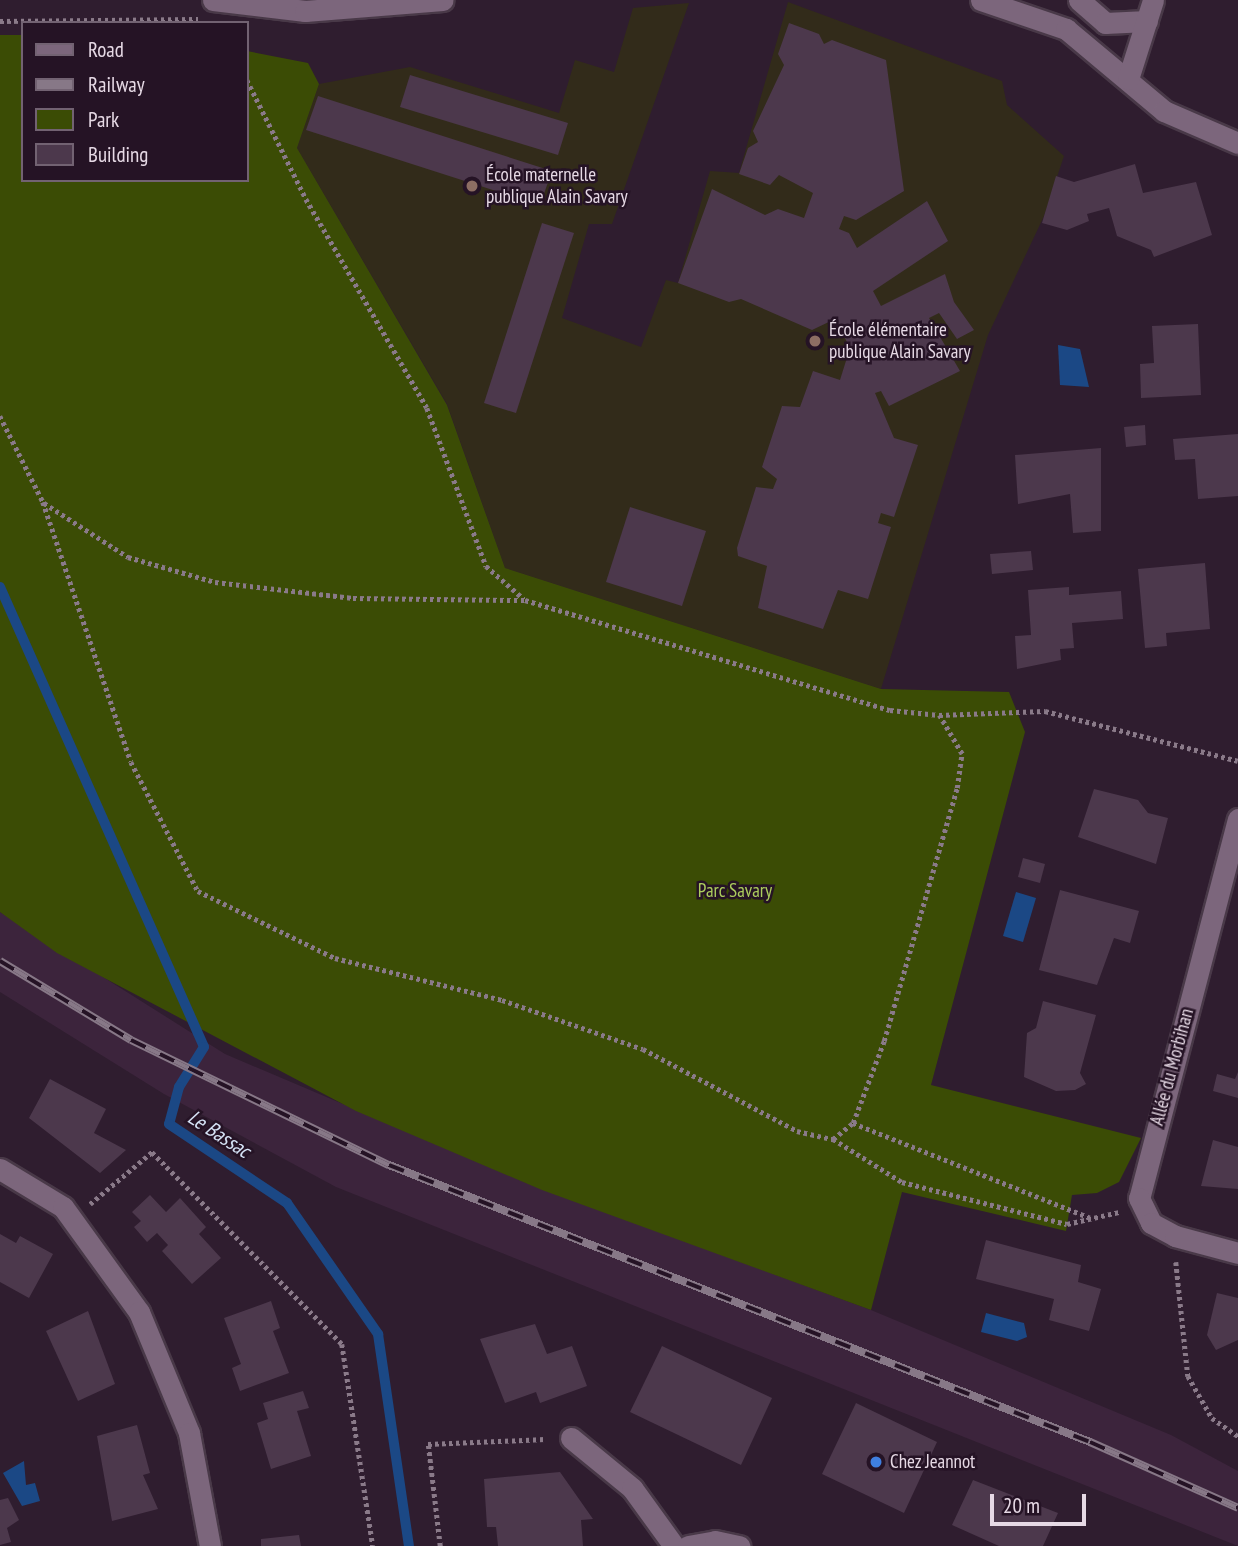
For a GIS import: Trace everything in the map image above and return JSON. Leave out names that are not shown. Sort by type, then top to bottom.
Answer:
[{"type":"street","points":[[220,1],[332,5],[443,0]]},
{"type":"street","points":[[981,0],[1066,29],[1164,111],[1238,143]]},
{"type":"street","points":[[1066,29],[1073,0]]},
{"type":"street","points":[[1079,0],[1105,23],[1147,21]]},
{"type":"street","points":[[1128,79],[1153,0]]},
{"type":"street","name":"Allée du Morbihan","points":[[1140,1206],[1238,819]]},
{"type":"street","points":[[0,1170],[34,1188],[74,1218],[126,1289],[166,1366],[197,1460],[210,1546]]},
{"type":"street","points":[[0,1184],[34,1188]]},
{"type":"street","points":[[1140,1206],[1151,1223],[1175,1236],[1238,1253]]},
{"type":"street","points":[[571,1438],[632,1488],[674,1546]]},
{"type":"street","points":[[688,1546],[715,1541],[739,1546]]},
{"type":"path","points":[[194,21],[219,13],[220,1]]},
{"type":"path","points":[[0,21],[21,21]]},
{"type":"path","points":[[248,82],[306,199],[427,408],[486,566],[525,600]]},
{"type":"path","points":[[0,416],[43,502],[131,762],[198,891],[335,958],[502,1000],[643,1049],[797,1131],[833,1139],[902,1182],[1067,1224],[1140,1206]]},
{"type":"path","points":[[43,502],[128,557],[215,582],[353,598],[525,600],[890,710],[939,716],[1045,711],[1238,761]]},
{"type":"path","points":[[833,1139],[853,1123],[957,788],[962,754],[939,716]]},
{"type":"path","points":[[853,1123],[1090,1219]]},
{"type":"path","points":[[74,1218],[152,1152],[342,1344],[373,1546]]},
{"type":"path","points":[[1175,1236],[1188,1376],[1212,1418],[1238,1436]]},
{"type":"path","points":[[440,1546],[428,1444],[571,1438]]},
{"type":"shaded area","name":"École élémentaire publique Alain Savary","points":[[788,2],[1002,81],[1007,105],[1064,156],[1044,216],[988,335],[881,689],[505,568],[447,404],[297,148],[319,84],[410,67],[559,113],[575,60],[614,72],[633,8],[689,3],[612,224],[589,224],[562,318],[641,347],[666,280],[678,283],[710,171],[739,173]]},
{"type":"shaded area","points":[[0,912],[225,1054],[538,1187],[871,1310],[1171,1435],[1238,1471],[1238,1546],[336,1187],[164,1094],[0,992]]},
{"type":"green space","name":"Parc Savary","points":[[0,35],[21,35],[21,182],[248,182],[248,51],[308,63],[319,84],[297,148],[447,405],[505,568],[881,689],[1009,692],[1025,732],[931,1085],[1141,1138],[1119,1182],[1097,1193],[1072,1195],[1066,1231],[902,1192],[871,1310],[542,1190],[356,1111],[57,953],[0,912]]},
{"type":"water","points":[[1058,345],[1080,349],[1089,387],[1060,385]]},
{"type":"water","points":[[1016,892],[1036,898],[1023,942],[1003,936]]},
{"type":"water","points":[[986,1313],[1024,1323],[1027,1337],[1017,1341],[981,1332]]},
{"type":"water","points":[[24,1461],[26,1485],[35,1483],[40,1501],[22,1506],[3,1473]]},
{"type":"building","points":[[789,23],[819,34],[824,44],[832,40],[886,60],[904,191],[856,220],[844,216],[839,229],[849,233],[857,248],[927,201],[948,241],[873,291],[881,306],[945,274],[954,302],[974,330],[957,339],[939,313],[929,318],[960,371],[889,406],[881,391],[875,393],[894,438],[918,445],[894,517],[881,513],[878,523],[891,527],[868,599],[838,590],[823,629],[758,608],[767,566],[738,556],[737,548],[756,487],[773,489],[777,479],[762,467],[782,406],[800,407],[813,371],[840,380],[850,348],[835,319],[812,330],[741,299],[729,302],[678,283],[712,189],[765,215],[778,209],[804,218],[813,193],[779,175],[770,185],[739,174],[748,148],[758,142],[753,131],[784,65],[778,54]]},
{"type":"building","points":[[410,75],[568,123],[558,155],[400,107]]},
{"type":"building","points":[[318,96],[552,171],[540,205],[306,130]]},
{"type":"building","points":[[1135,164],[1143,193],[1196,182],[1212,235],[1154,257],[1151,250],[1117,236],[1109,208],[1087,214],[1089,221],[1067,230],[1042,223],[1056,176],[1074,182]]},
{"type":"building","points":[[542,223],[574,233],[516,413],[484,403]]},
{"type":"building","points":[[1198,324],[1201,395],[1141,398],[1140,364],[1154,363],[1152,326]]},
{"type":"building","points":[[1145,425],[1146,445],[1126,447],[1124,427]]},
{"type":"building","points":[[1238,434],[1238,496],[1198,499],[1195,459],[1175,460],[1173,439]]},
{"type":"building","points":[[1101,448],[1101,531],[1073,533],[1070,494],[1018,504],[1015,455]]},
{"type":"building","points":[[630,507],[706,531],[682,606],[606,582]]},
{"type":"building","points":[[1031,551],[1033,570],[992,574],[990,554]]},
{"type":"building","points":[[1205,563],[1210,629],[1166,633],[1167,646],[1145,648],[1138,569]]},
{"type":"building","points":[[1069,587],[1069,595],[1121,591],[1123,619],[1072,623],[1074,648],[1060,649],[1061,660],[1017,669],[1015,636],[1031,635],[1028,590]]},
{"type":"building","points":[[1094,789],[1138,800],[1148,813],[1168,818],[1156,864],[1078,837]]},
{"type":"building","points":[[1023,858],[1045,864],[1040,883],[1018,877]]},
{"type":"building","points":[[1060,890],[1139,911],[1130,943],[1114,938],[1097,985],[1039,970]]},
{"type":"building","points":[[1043,1001],[1096,1015],[1080,1073],[1086,1084],[1075,1090],[1056,1091],[1024,1077],[1027,1033],[1036,1028]]},
{"type":"building","points":[[1238,1072],[1238,1098],[1213,1091],[1217,1074],[1235,1079]]},
{"type":"building","points":[[50,1079],[106,1109],[94,1133],[126,1150],[100,1173],[29,1118]]},
{"type":"building","points":[[1213,1140],[1238,1147],[1238,1189],[1201,1186]]},
{"type":"building","points":[[150,1195],[166,1212],[180,1198],[206,1227],[199,1234],[221,1258],[192,1284],[162,1251],[168,1245],[157,1233],[147,1242],[134,1227],[141,1221],[132,1212]]},
{"type":"building","points":[[0,1234],[16,1243],[20,1236],[53,1254],[29,1298],[0,1282]]},
{"type":"building","points":[[986,1240],[1081,1265],[1078,1282],[1101,1289],[1089,1331],[1049,1320],[1054,1299],[976,1279]]},
{"type":"building","points":[[1217,1293],[1238,1298],[1238,1340],[1216,1350],[1207,1335]]},
{"type":"building","points":[[271,1301],[280,1328],[273,1331],[289,1373],[240,1391],[232,1368],[241,1364],[224,1318]]},
{"type":"building","points":[[88,1311],[115,1384],[78,1401],[46,1331]]},
{"type":"building","points":[[535,1324],[547,1354],[572,1346],[587,1386],[540,1403],[536,1392],[505,1403],[480,1339]]},
{"type":"building","points":[[662,1346],[772,1398],[741,1465],[630,1412]]},
{"type":"building","points":[[303,1391],[309,1408],[297,1411],[311,1456],[271,1469],[257,1423],[268,1419],[263,1403]]},
{"type":"building","points":[[856,1403],[937,1442],[904,1513],[822,1474]]},
{"type":"building","points":[[137,1425],[150,1473],[143,1475],[158,1509],[112,1521],[97,1436]]},
{"type":"building","points":[[560,1472],[593,1519],[581,1520],[583,1546],[498,1546],[496,1527],[487,1527],[484,1479]]},
{"type":"building","points":[[973,1480],[1058,1513],[1043,1546],[999,1546],[952,1525]]},
{"type":"building","points":[[8,1498],[19,1520],[7,1528],[11,1542],[0,1545],[0,1500]]},
{"type":"building","points":[[299,1535],[301,1546],[261,1546],[261,1539]]},
{"type":"waterway","name":"Le Bassac","points":[[0,587],[204,1047],[179,1087],[169,1124],[287,1203],[378,1334],[409,1546]]},
{"type":"railway","points":[[0,961],[131,1040],[389,1165],[1090,1442],[1238,1508]]},
{"type":"place","name":"École maternelle publique Alain Savary","points":[[472,186]]},
{"type":"place","name":"École élémentaire publique Alain Savary","points":[[815,341]]},
{"type":"place","name":"Chez Jeannot","points":[[876,1462]]}]
